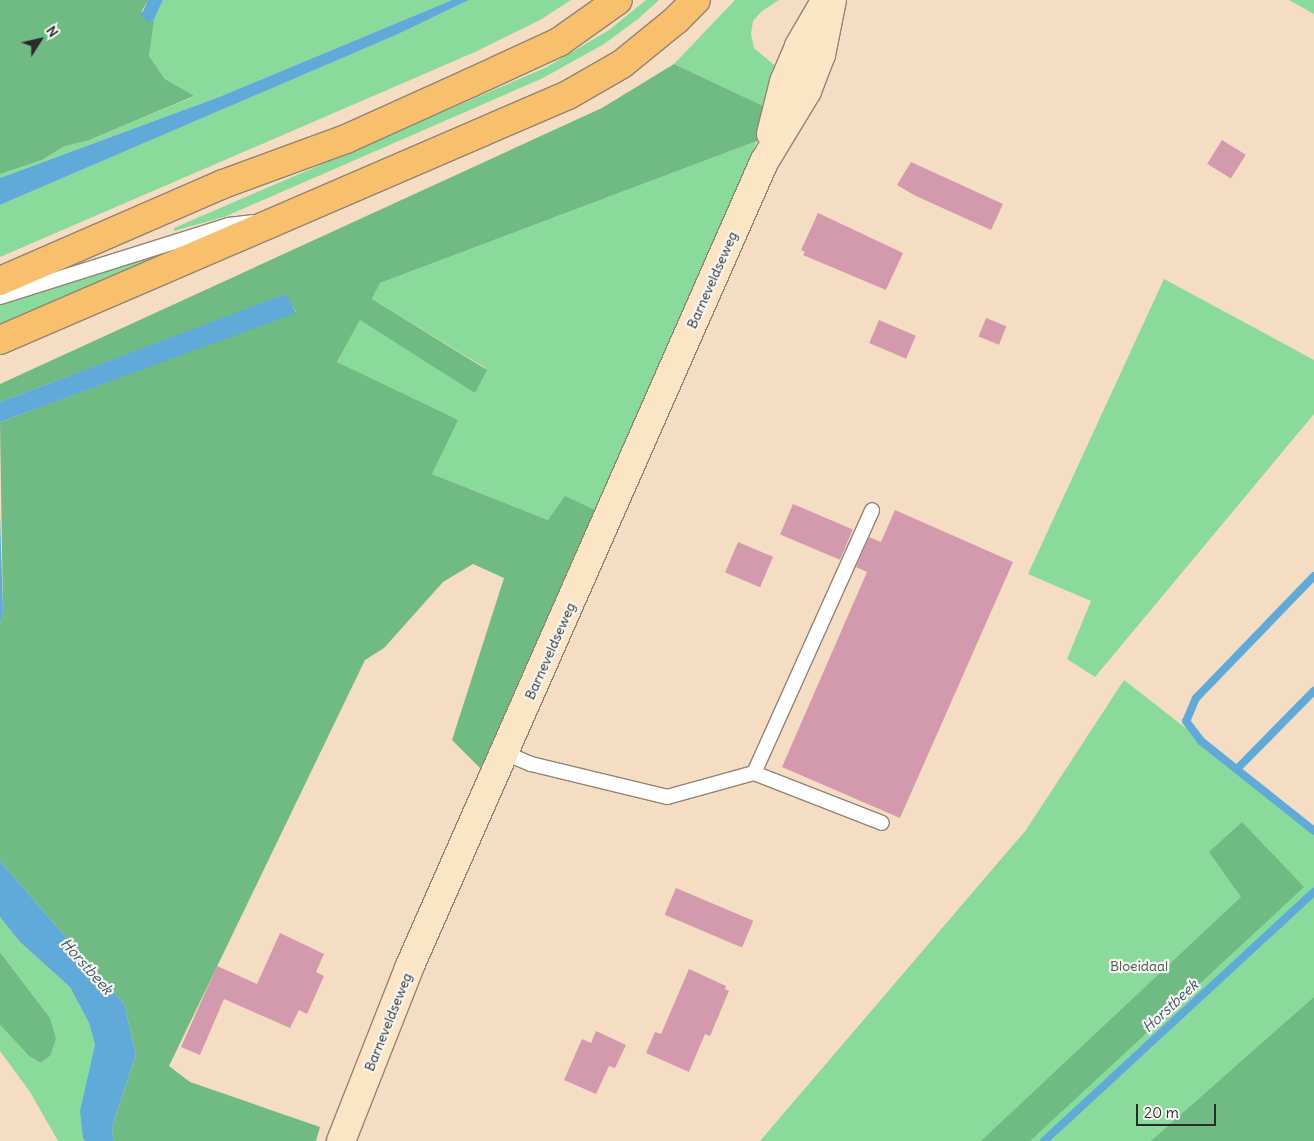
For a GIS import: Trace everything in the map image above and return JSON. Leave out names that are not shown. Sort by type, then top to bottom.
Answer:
[{"type":"highway","points":[[0,281],[224,184],[346,139],[470,83],[559,42],[618,0]]},
{"type":"highway","points":[[0,340],[568,95],[622,64],[676,20],[696,0]]},
{"type":"street","name":"Barneveldseweg","points":[[764,162],[784,82],[799,46],[826,0]]},
{"type":"street","name":"Barneveldseweg","points":[[340,1141],[409,968],[764,162],[807,91],[821,55],[832,0]]},
{"type":"lane","points":[[0,297],[229,225],[278,219]]},
{"type":"lane","points":[[754,773],[872,510]]},
{"type":"lane","points":[[505,753],[531,764],[667,797],[754,773],[882,823]]},
{"type":"green space","points":[[0,0],[148,0],[142,11],[150,22],[154,19],[149,56],[165,79],[194,96],[87,141],[65,146],[42,160],[0,174]]},
{"type":"green space","points":[[163,0],[452,0],[219,97],[0,178],[0,174],[42,160],[65,146],[87,141],[193,97],[165,79],[149,56],[152,22]]},
{"type":"green space","points":[[469,0],[571,0],[540,20],[475,52],[0,257],[0,205],[396,35]]},
{"type":"green space","points":[[646,0],[659,0],[638,19],[604,44],[543,78],[224,217],[174,231],[174,228],[547,67],[609,30]]},
{"type":"green space","points":[[735,0],[779,0],[762,11],[753,21],[751,34],[754,48],[779,69],[768,108],[674,64]]},
{"type":"green space","points":[[1289,0],[1314,0],[1314,14]]},
{"type":"green space","points":[[674,64],[768,108],[757,141],[380,283],[372,299],[487,370],[475,393],[360,320],[337,362],[458,420],[432,474],[548,520],[565,496],[597,511],[481,769],[452,740],[504,578],[473,564],[443,582],[384,648],[365,660],[169,1066],[190,1082],[320,1127],[316,1141],[114,1141],[112,1130],[115,1117],[136,1055],[124,1004],[0,861],[0,624],[3,613],[0,422],[296,312],[285,295],[0,402],[0,384],[602,108]]},
{"type":"green space","points":[[757,141],[597,511],[548,520],[432,474],[337,362],[360,320],[487,369],[372,299],[380,283]]},
{"type":"green space","points":[[170,252],[172,256],[0,329],[0,305]]},
{"type":"green space","points":[[1164,279],[1314,360],[1314,414],[1095,677],[1067,659],[1091,601],[1028,574]]},
{"type":"green space","name":"Bloeidaal","points":[[1124,680],[1314,828],[1314,1141],[760,1141],[1026,830]]},
{"type":"green space","points":[[1242,822],[1304,887],[1030,1141],[981,1141],[1241,897],[1209,852]]},
{"type":"green space","points":[[0,917],[20,942],[70,987],[89,1023],[95,1045],[83,1138],[85,1141],[58,1141],[30,1092],[0,1051],[0,1025],[29,1056],[39,1063],[50,1056],[50,1018],[0,952]]},
{"type":"green space","points":[[0,952],[50,1018],[56,1039],[50,1056],[40,1063],[29,1056],[0,1025]]},
{"type":"green space","points":[[1314,997],[1314,1141],[1151,1141]]},
{"type":"water","points":[[148,0],[163,0],[154,19],[149,23],[141,16]]},
{"type":"water","points":[[452,0],[469,0],[396,35],[0,205],[0,178],[219,97]]},
{"type":"water","points":[[286,294],[296,313],[0,422],[0,402]]},
{"type":"water","points":[[0,514],[3,613],[0,624]]},
{"type":"water","points":[[0,861],[124,1004],[136,1055],[115,1117],[112,1130],[114,1141],[85,1141],[83,1138],[80,1111],[95,1045],[89,1023],[70,987],[20,942],[0,917]]},
{"type":"building","points":[[1222,140],[1246,155],[1231,179],[1207,164]]},
{"type":"building","points":[[911,162],[1003,204],[991,230],[916,196],[897,185]]},
{"type":"building","points":[[818,213],[903,253],[886,290],[803,255],[805,252],[801,250]]},
{"type":"building","points":[[986,318],[1006,326],[999,345],[979,337]]},
{"type":"building","points":[[879,320],[916,336],[906,359],[869,343]]},
{"type":"building","points":[[793,504],[853,529],[840,560],[780,534]]},
{"type":"building","points":[[895,510],[1013,562],[900,818],[782,767],[867,572],[856,567],[869,537],[881,542]]},
{"type":"building","points":[[738,542],[773,557],[760,587],[725,572]]},
{"type":"building","points":[[676,888],[753,921],[742,948],[665,915]]},
{"type":"building","points":[[280,933],[324,954],[316,972],[324,976],[307,1014],[299,1010],[290,1028],[224,999],[200,1055],[181,1047],[217,966],[257,984]]},
{"type":"building","points":[[689,969],[726,986],[725,989],[729,991],[710,1036],[705,1034],[689,1072],[646,1053],[655,1032],[661,1034]]},
{"type":"building","points":[[596,1031],[626,1045],[615,1068],[609,1066],[596,1094],[564,1080],[582,1039],[591,1043]]},
{"type":"waterway","points":[[1314,576],[1196,698],[1186,721],[1201,741],[1314,831]]},
{"type":"waterway","points":[[1237,769],[1314,691]]},
{"type":"waterway","name":"Horstbeek","points":[[1044,1141],[1314,892]]}]
